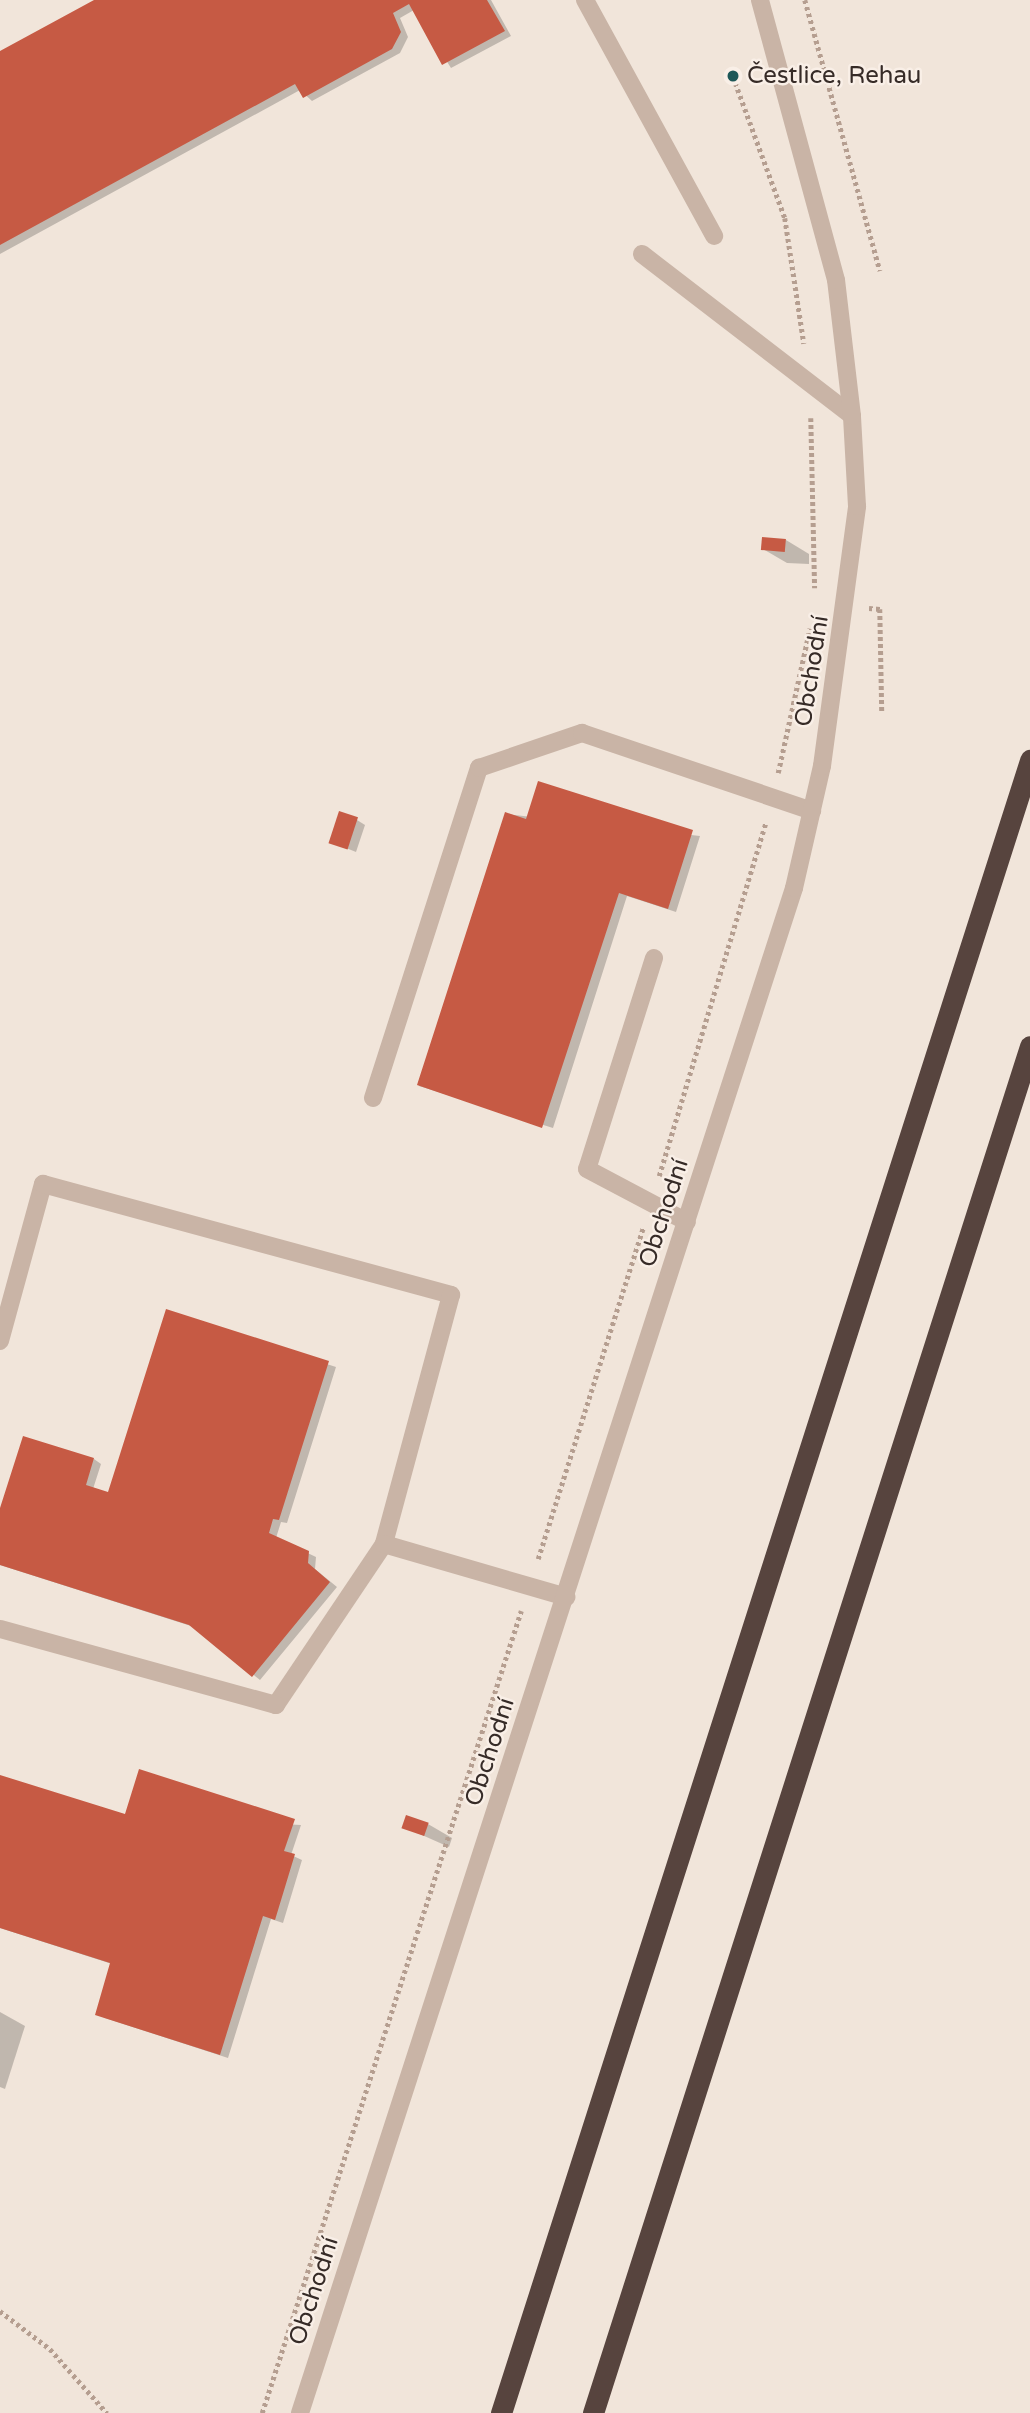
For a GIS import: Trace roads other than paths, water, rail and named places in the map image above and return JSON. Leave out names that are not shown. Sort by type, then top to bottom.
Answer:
[{"type":"highway","points":[[501,2413],[1030,760]]},
{"type":"highway","points":[[593,2413],[1030,1046]]},
{"type":"street","points":[[585,0],[714,236]]},
{"type":"street","name":"Obchodní","points":[[300,2413],[794,888],[812,811],[857,506],[852,416],[836,280],[760,0]]},
{"type":"street","points":[[642,254],[852,416]]},
{"type":"street","points":[[373,1098],[479,768],[582,733],[812,811]]},
{"type":"street","points":[[654,958],[587,1169],[687,1222]]},
{"type":"street","points":[[0,1341],[43,1184],[452,1295],[384,1544],[276,1705],[0,1629]]},
{"type":"street","points":[[384,1544],[566,1597]]},
{"type":"place","name":"Čestlice, Rehau","points":[[733,76]]}]
